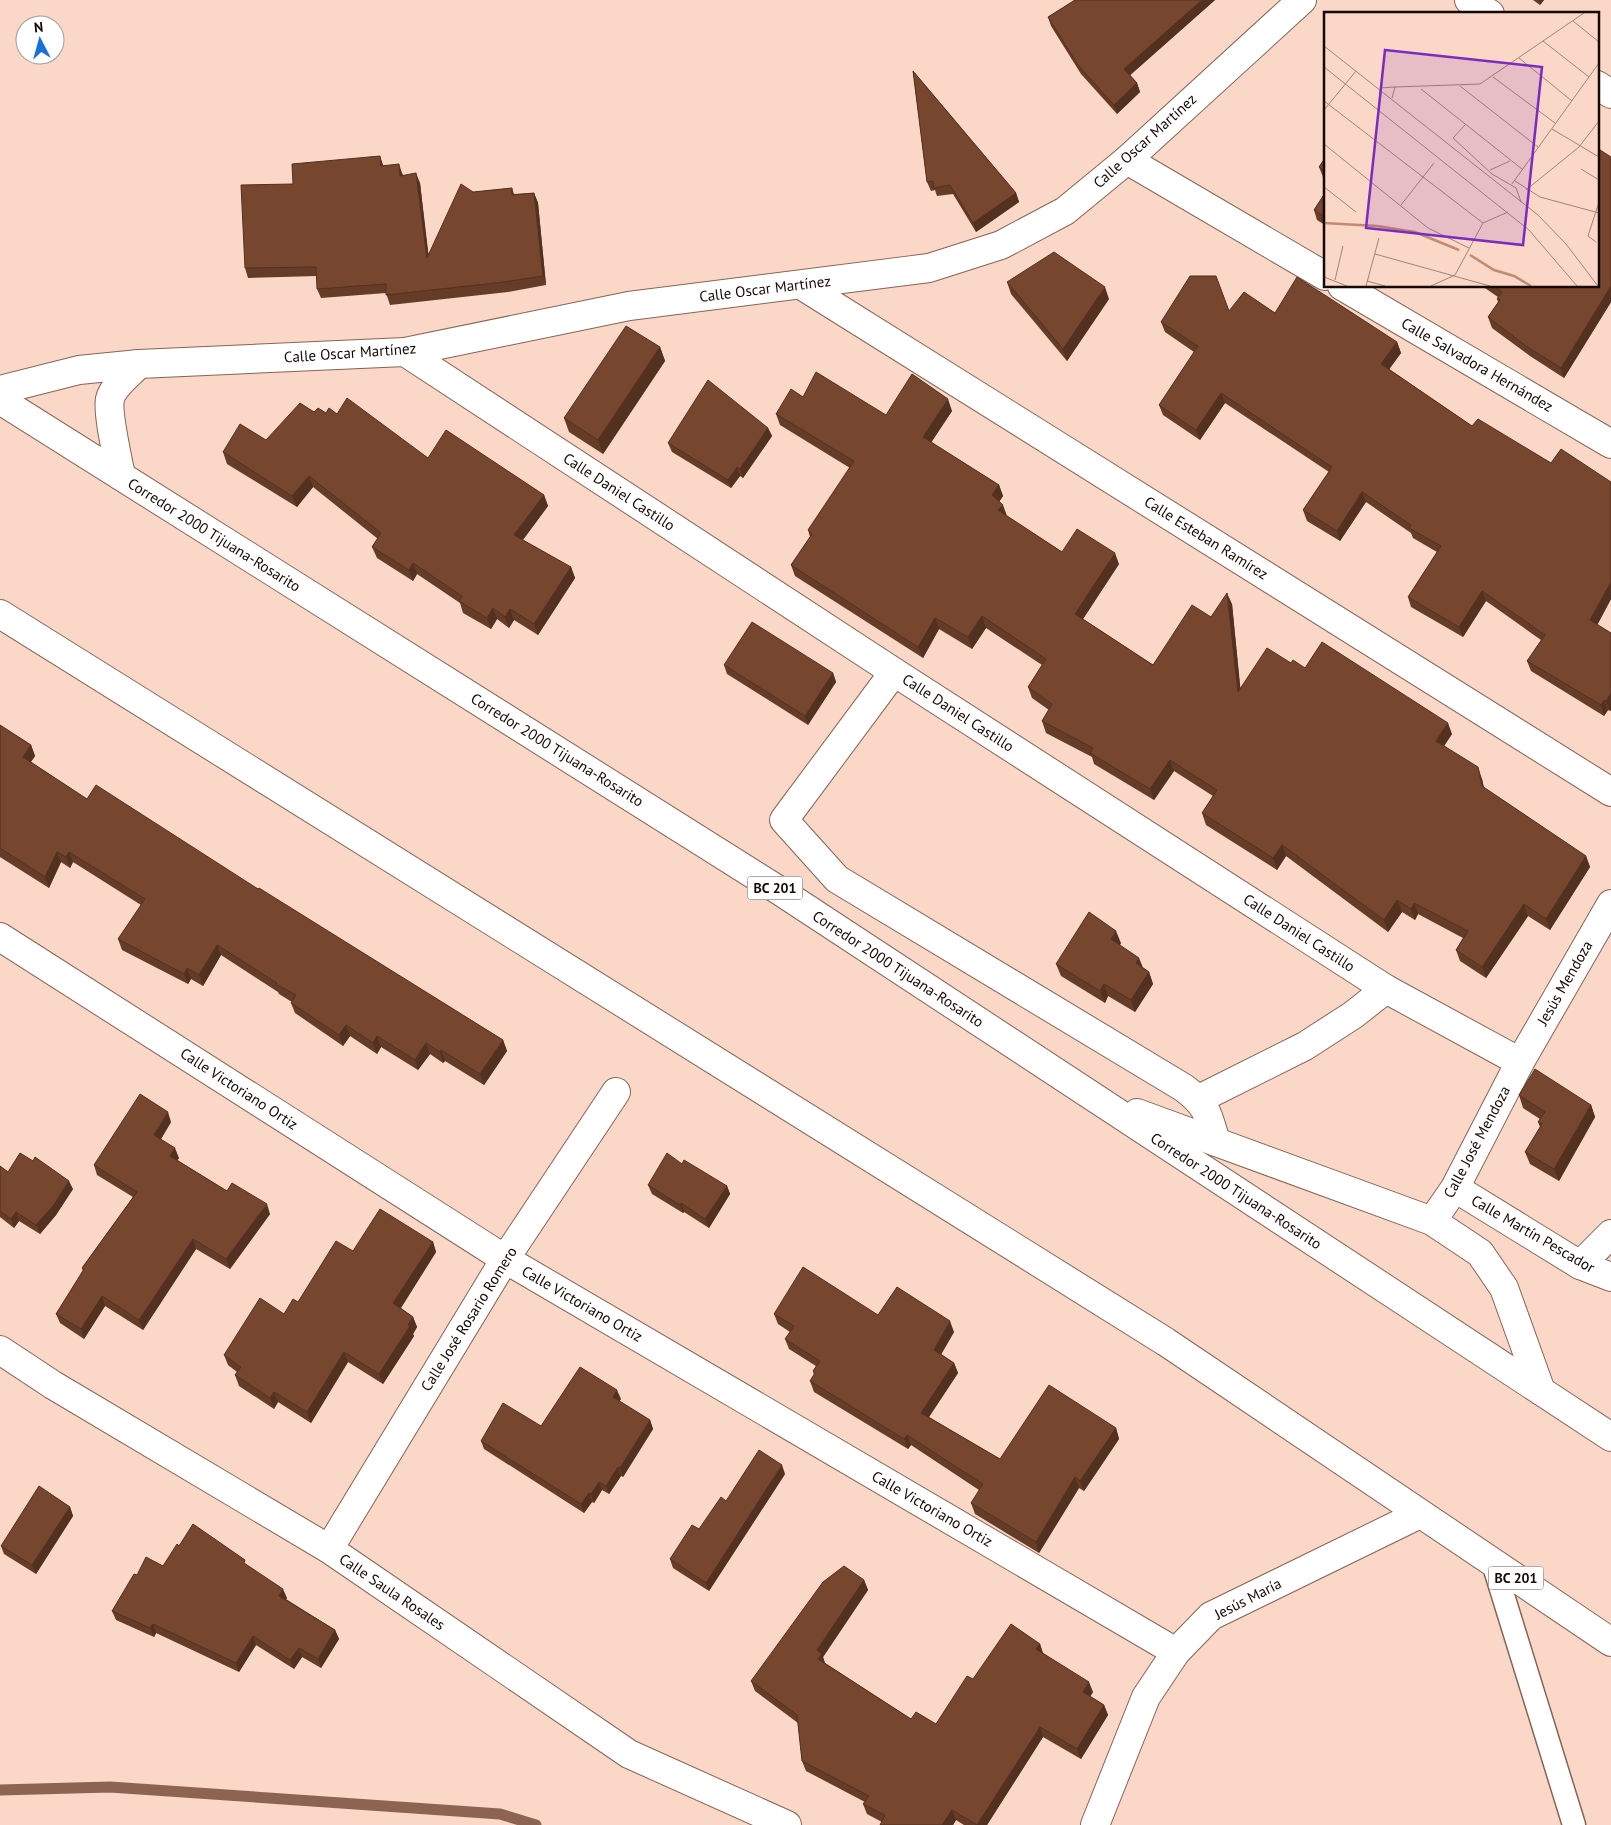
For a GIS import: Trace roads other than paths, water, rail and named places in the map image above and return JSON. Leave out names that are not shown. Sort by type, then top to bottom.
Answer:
[{"type":"main road","name":"Calle Oscar Martínez","points":[[0,390],[79,370],[140,364],[405,352],[629,306],[929,268],[1002,245],[1065,211],[1127,160],[1302,0]]},
{"type":"main road","points":[[1469,0],[1487,12]]},
{"type":"main road","points":[[1598,86],[1611,94]]},
{"type":"main road","points":[[1127,160],[1324,275]]},
{"type":"main road","name":"Calle Esteban Ramírez","points":[[801,285],[1611,792]]},
{"type":"main road","name":"Calle Salvadora Hernández","points":[[1345,288],[1611,444]]},
{"type":"main road","name":"Calle Daniel Castillo","points":[[405,352],[894,672],[1386,990],[1520,1062]]},
{"type":"main road","points":[[121,476],[110,400],[116,388],[140,364]]},
{"type":"main road","name":"Corredor 2000 Tijuana-Rosarito","points":[[0,400],[780,891],[1611,1437]]},
{"type":"main road","name":"BC 201","points":[[0,614],[1166,1342],[1611,1642]]},
{"type":"main road","points":[[894,672],[784,820],[837,879],[1184,1088],[1199,1099],[1206,1109],[1216,1142]]},
{"type":"main road","name":"Jesús Mendoza","points":[[1520,1062],[1611,904]]},
{"type":"main road","name":"Calle Victoriano Ortiz","points":[[0,937],[505,1259],[1176,1652]]},
{"type":"main road","points":[[1199,1099],[1304,1046],[1353,1015],[1386,990]]},
{"type":"main road","name":"Calle José Mendoza","points":[[1432,1221],[1455,1188],[1520,1062]]},
{"type":"main road","name":"Calle José Rosario Romero","points":[[329,1549],[505,1259],[616,1092]]},
{"type":"main road","points":[[1093,1097],[1432,1221],[1480,1254],[1504,1288],[1541,1392]]},
{"type":"main road","name":"Calle Martín Pescador","points":[[1455,1188],[1580,1265],[1611,1277]]},
{"type":"main road","points":[[1580,1265],[1611,1234]]},
{"type":"main road","name":"Calle Saula Rosales","points":[[0,1350],[53,1385],[329,1549],[629,1754],[787,1825]]},
{"type":"main road","name":"Jesús María","points":[[1095,1825],[1146,1697],[1176,1652],[1211,1616],[1420,1514]]},
{"type":"lane","points":[[1493,1563],[1574,1825]]},
{"type":"waterway","points":[[0,1790],[110,1787],[500,1814],[536,1825]]}]
